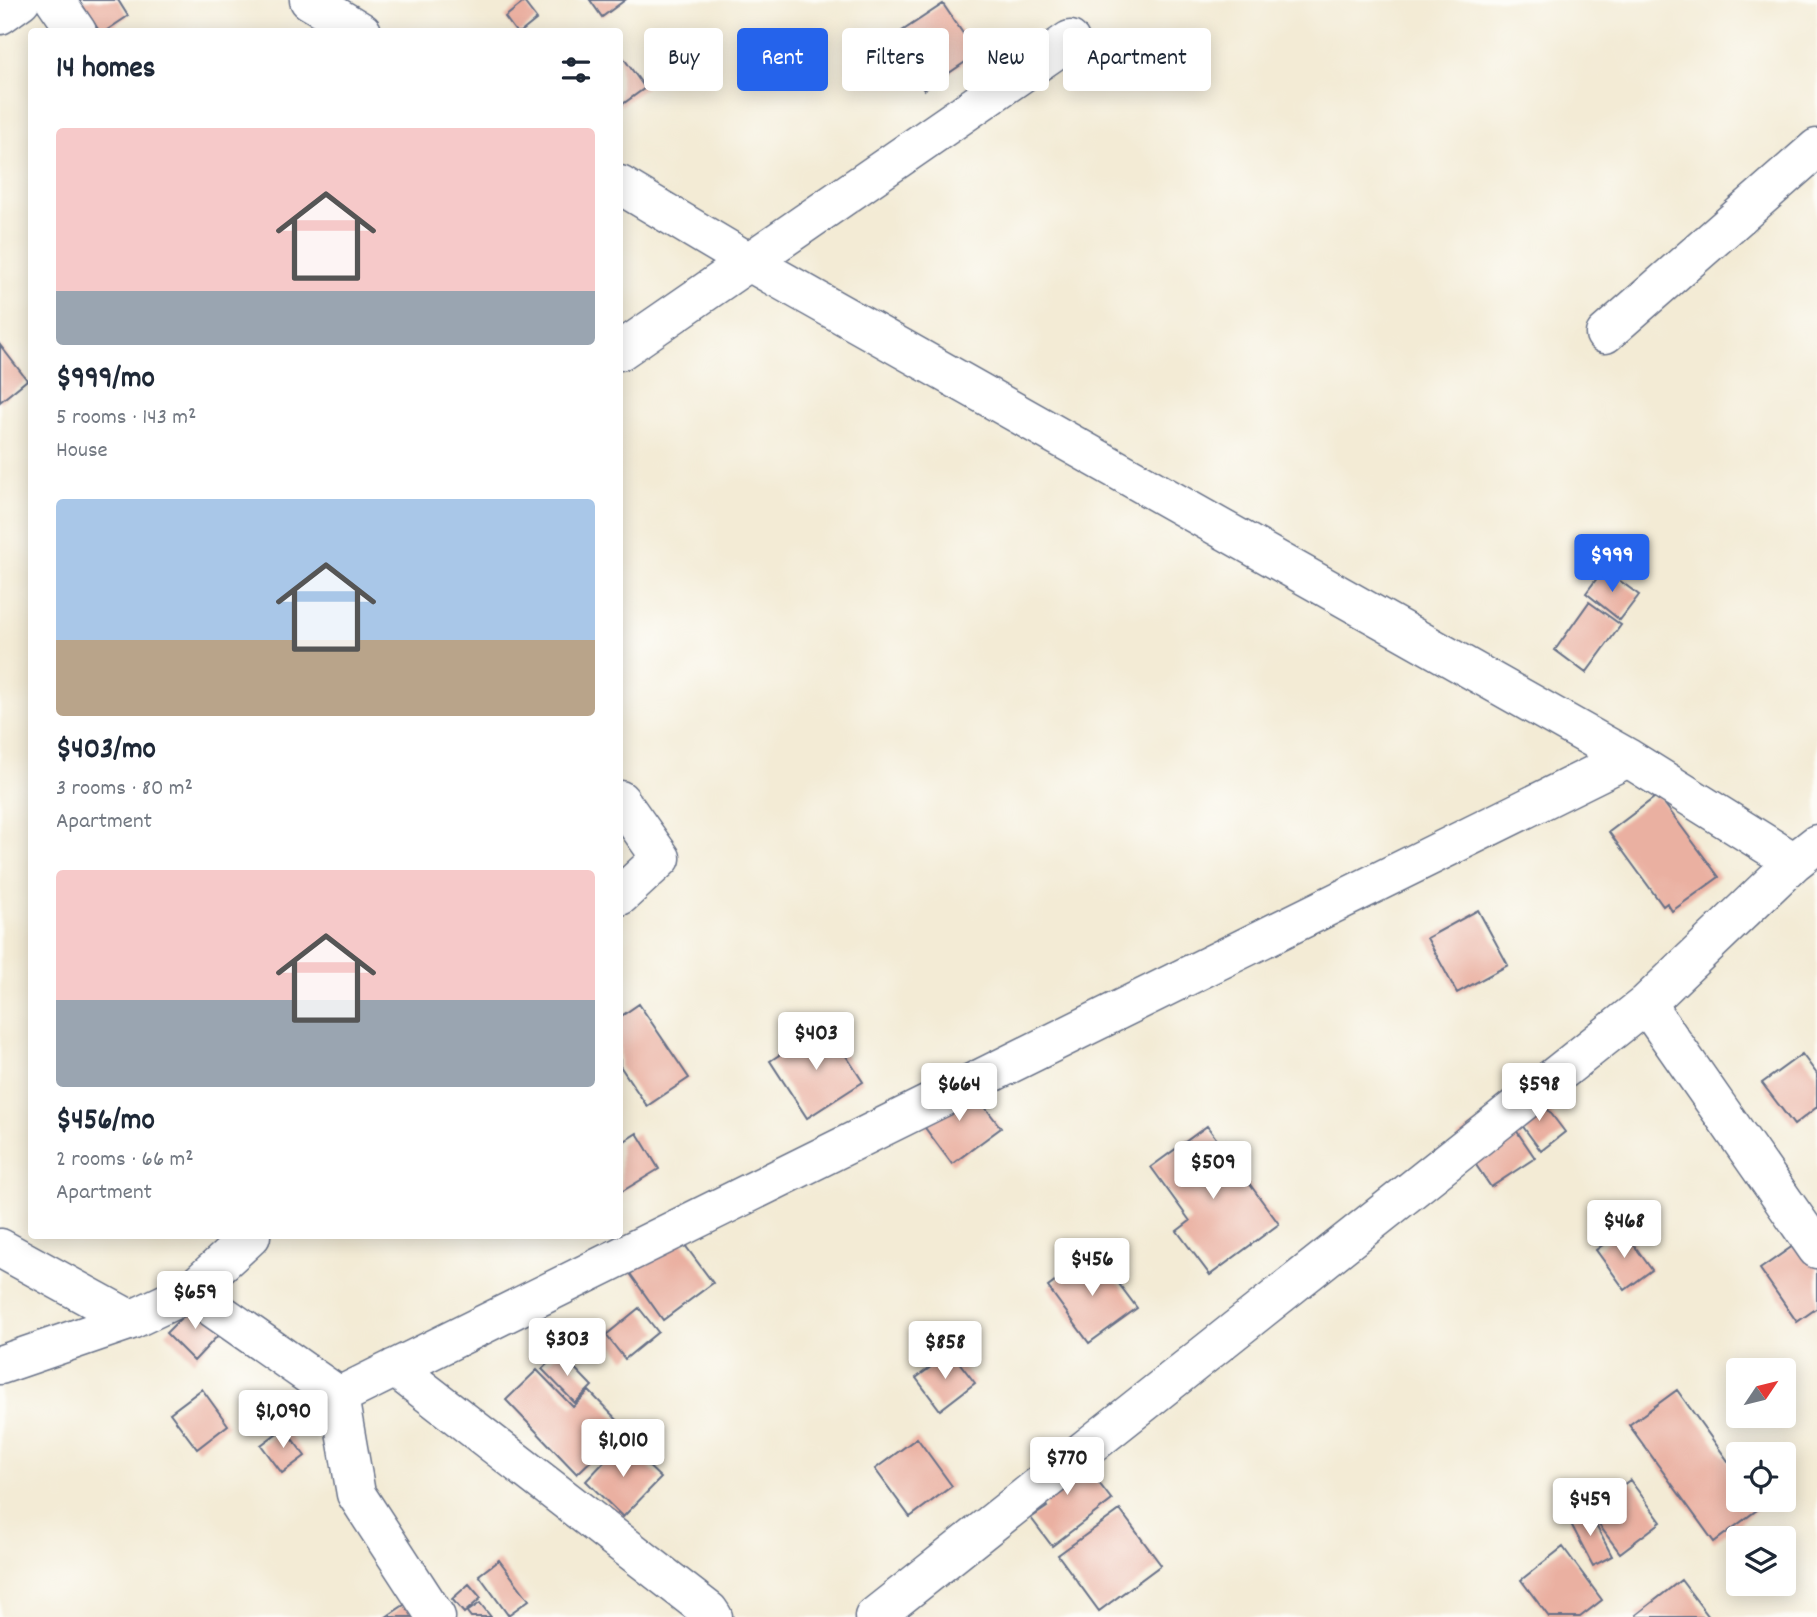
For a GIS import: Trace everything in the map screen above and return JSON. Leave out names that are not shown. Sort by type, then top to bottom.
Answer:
[{"type":"street","points":[[0,15],[21,0]]},
{"type":"street","points":[[55,0],[74,28]]},
{"type":"street","points":[[309,0],[355,28]]},
{"type":"street","points":[[623,349],[1063,45]]},
{"type":"street","points":[[1605,334],[1817,148]]},
{"type":"street","points":[[623,187],[749,262],[1628,758],[1805,853],[1646,1004],[874,1617]]},
{"type":"street","points":[[339,1395],[1628,758]]},
{"type":"street","points":[[623,804],[661,858],[623,893]]},
{"type":"street","points":[[1646,1004],[1817,1249]]},
{"type":"street","points":[[0,1365],[131,1320],[190,1292],[248,1239]]},
{"type":"street","points":[[0,1248],[131,1320]]},
{"type":"street","points":[[190,1292],[339,1395],[356,1494],[436,1617]]},
{"type":"street","points":[[395,1368],[709,1611],[713,1617]]},
{"type":"building","points":[[79,0],[118,0],[128,16],[110,28],[97,28]]},
{"type":"building","points":[[590,0],[625,0],[602,17]]},
{"type":"building","points":[[524,2],[537,19],[526,28],[513,28],[505,17]]},
{"type":"building","points":[[943,4],[963,33],[963,64],[949,73],[949,28],[907,28]]},
{"type":"building","points":[[623,57],[644,89],[623,104]]},
{"type":"building","points":[[0,345],[27,380],[0,402]]},
{"type":"building","points":[[1604,569],[1639,595],[1620,620],[1586,593]]},
{"type":"building","points":[[1589,602],[1621,625],[1586,673],[1555,650]]},
{"type":"building","points":[[1658,795],[1719,877],[1672,911],[1667,903],[1663,906],[1609,832]]},
{"type":"building","points":[[1478,910],[1508,965],[1457,993],[1427,938]]},
{"type":"building","points":[[639,1004],[689,1078],[647,1106],[623,1070],[623,1015]]},
{"type":"building","points":[[826,1025],[863,1082],[807,1118],[770,1061]]},
{"type":"building","points":[[1802,1054],[1817,1074],[1817,1107],[1794,1125],[1762,1083]]},
{"type":"building","points":[[965,1081],[1001,1128],[952,1164],[917,1117]]},
{"type":"building","points":[[1537,1095],[1565,1132],[1541,1151],[1513,1113]]},
{"type":"building","points":[[1501,1108],[1535,1158],[1491,1187],[1457,1137]]},
{"type":"building","points":[[1207,1126],[1279,1224],[1210,1275],[1177,1231],[1190,1221],[1151,1167]]},
{"type":"building","points":[[637,1133],[659,1169],[623,1191],[623,1142]]},
{"type":"building","points":[[673,1229],[713,1283],[663,1320],[624,1265]]},
{"type":"building","points":[[1623,1230],[1652,1270],[1625,1290],[1596,1250]]},
{"type":"building","points":[[1803,1239],[1817,1259],[1817,1308],[1797,1322],[1760,1269]]},
{"type":"building","points":[[1095,1252],[1137,1308],[1089,1343],[1048,1287]]},
{"type":"building","points":[[197,1302],[224,1329],[194,1361],[166,1333]]},
{"type":"building","points":[[639,1308],[658,1332],[625,1359],[606,1335]]},
{"type":"building","points":[[559,1352],[592,1386],[575,1403],[542,1369]]},
{"type":"building","points":[[951,1352],[975,1383],[940,1410],[916,1378]]},
{"type":"building","points":[[537,1370],[573,1407],[589,1391],[625,1428],[577,1474],[506,1400]]},
{"type":"building","points":[[202,1389],[228,1425],[197,1449],[170,1413]]},
{"type":"building","points":[[1677,1390],[1726,1458],[1726,1512],[1754,1512],[1735,1526],[1726,1526],[1726,1533],[1714,1542],[1629,1425]]},
{"type":"building","points":[[284,1428],[305,1456],[282,1473],[261,1445]]},
{"type":"building","points":[[917,1438],[952,1486],[910,1517],[875,1469]]},
{"type":"building","points":[[623,1442],[661,1478],[623,1517],[586,1481]]},
{"type":"building","points":[[1072,1448],[1112,1500],[1052,1546],[1031,1518],[1047,1507],[1028,1482]]},
{"type":"building","points":[[1630,1480],[1661,1522],[1620,1553],[1588,1510]]},
{"type":"building","points":[[1120,1510],[1161,1565],[1099,1611],[1058,1555]]},
{"type":"building","points":[[1588,1510],[1612,1556],[1593,1566],[1569,1520]]},
{"type":"building","points":[[1563,1547],[1602,1600],[1580,1617],[1549,1617],[1521,1580]]},
{"type":"building","points":[[499,1560],[529,1600],[508,1615],[479,1575]]},
{"type":"building","points":[[1681,1580],[1709,1617],[1637,1617],[1636,1615]]},
{"type":"building","points":[[469,1584],[481,1598],[464,1613],[452,1599]]},
{"type":"building","points":[[410,1601],[420,1617],[386,1617]]},
{"type":"building","points":[[480,1603],[491,1617],[471,1617],[467,1612]]}]
